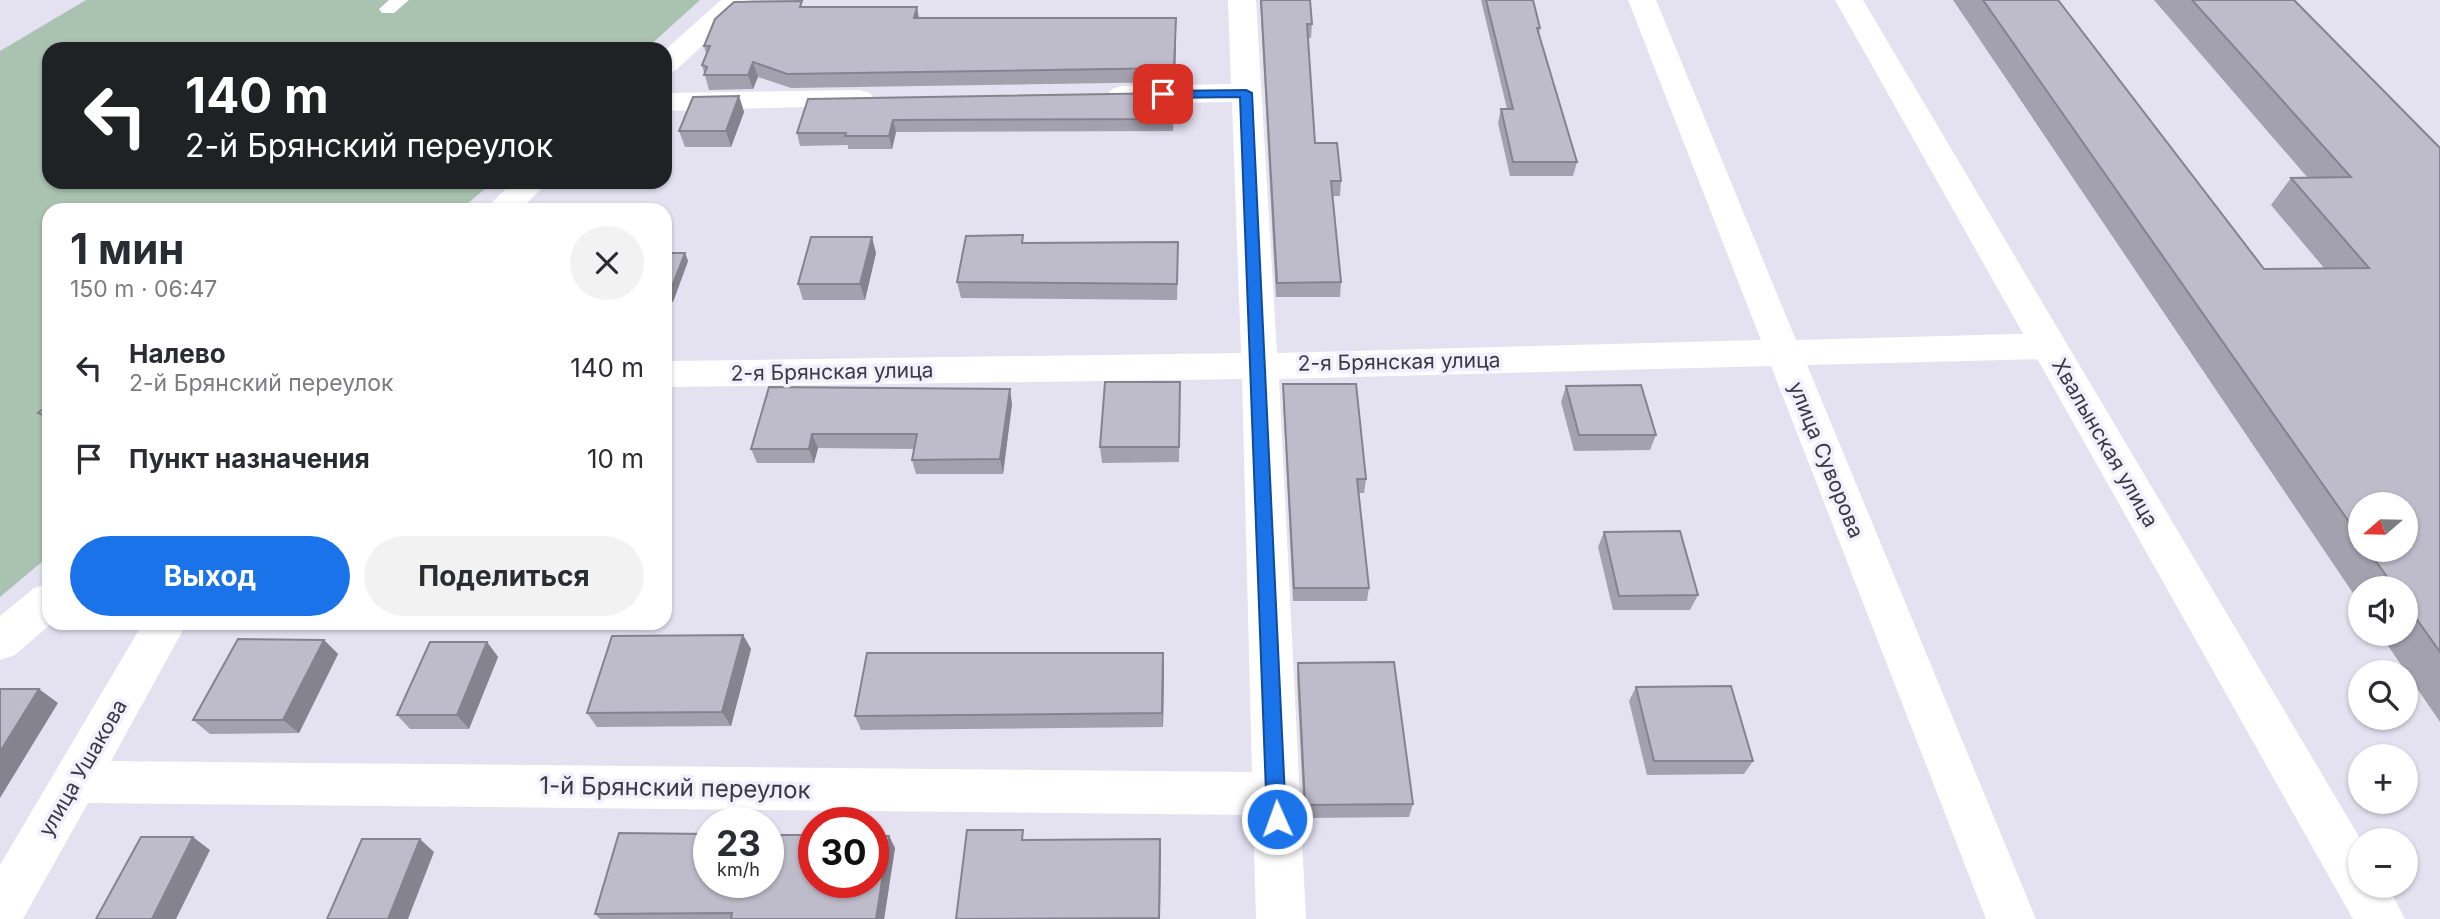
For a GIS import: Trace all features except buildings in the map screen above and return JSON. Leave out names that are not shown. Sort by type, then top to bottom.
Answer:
[{"type":"street","points":[[672,59],[737,0]]},
{"type":"street","points":[[1242,0],[1260,366],[1280,919]]},
{"type":"street","name":"улица Суворова","points":[[1642,0],[2011,919]]},
{"type":"street","name":"Хвалынская улица","points":[[1849,0],[2380,919]]},
{"type":"street","points":[[1094,96],[1246,93]]},
{"type":"street","points":[[672,102],[886,99]]},
{"type":"street","points":[[508,203],[524,189]]},
{"type":"street","name":"2-я Брянская улица","points":[[672,374],[1260,366],[2049,346]]},
{"type":"street","points":[[0,642],[42,606]]},
{"type":"street","name":"улица Ушакова","points":[[0,912],[162,630]]},
{"type":"street","name":"1-й Брянский переулок","points":[[75,782],[1276,794]]},
{"type":"green space","points":[[86,0],[700,0],[654,42],[42,42],[42,189],[485,189],[468,203],[42,203],[42,562],[0,597],[0,51]]},
{"type":"route","points":[[1163,94],[1246,93],[1260,366],[1277,819]]}]
